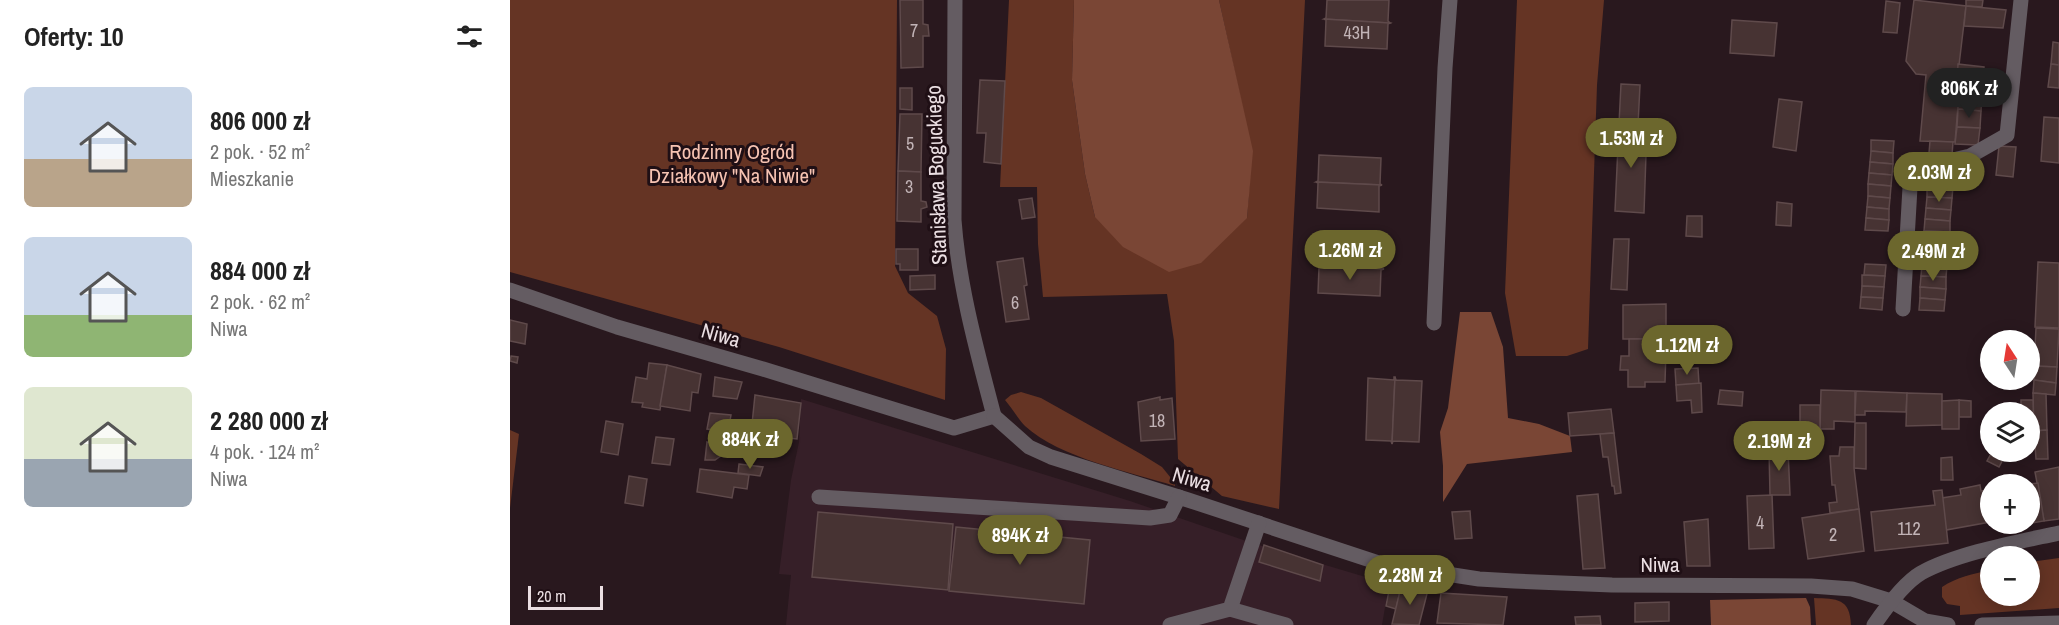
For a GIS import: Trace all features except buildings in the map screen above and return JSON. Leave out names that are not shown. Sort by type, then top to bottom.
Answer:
[{"type":"street","name":"Stanisława Boguckiego","points":[[955,0],[954,220],[956,247],[977,354],[994,416]]},
{"type":"street","points":[[1434,323],[1450,0]]},
{"type":"street","points":[[1903,309],[1911,170],[1970,156],[2007,135],[2020,0]]},
{"type":"street","name":"Niwa","points":[[510,290],[617,327],[954,428],[994,416],[1029,447],[1051,457],[1382,564],[1479,579],[1612,585],[1811,586],[1852,590],[1891,601],[1925,621],[1948,625]]},
{"type":"street","points":[[819,497],[1150,518],[1170,515],[1179,497]]},
{"type":"street","points":[[1230,609],[1259,523]]},
{"type":"street","points":[[1875,625],[1891,601],[1919,574],[1978,552],[2059,533]]},
{"type":"street","points":[[1170,625],[1230,609],[1286,625]]},
{"type":"street","points":[[1982,625],[2059,623]]},
{"type":"shaded area","points":[[1074,0],[1219,0],[1253,151],[1247,218],[1201,263],[1169,272],[1123,247],[1095,217],[1085,174],[1072,80]]},
{"type":"shaded area","points":[[1460,312],[1491,312],[1503,347],[1508,418],[1539,424],[1570,436],[1572,452],[1467,464],[1443,502],[1440,432],[1448,408]]},
{"type":"shaded area","points":[[801,399],[1130,501],[1252,543],[1389,584],[1382,625],[786,625],[791,575],[779,574],[791,480],[799,442]]},
{"type":"shaded area","points":[[1806,598],[1810,607],[1811,625],[1711,625],[1710,600]]},
{"type":"green space","name":"Rodzinny Ogród Działkowy \"Na Niwie\"","points":[[510,0],[897,0],[895,266],[908,293],[937,316],[946,349],[945,400],[779,347],[510,272]]},
{"type":"green space","points":[[1009,0],[1074,0],[1072,80],[1085,174],[1095,217],[1247,218],[1252,151],[1219,0],[1305,0],[1279,509],[1222,496],[1178,459],[1174,341],[1167,294],[1043,297],[1038,244],[1037,187],[1000,187]]},
{"type":"green space","points":[[1517,0],[1604,0],[1597,85],[1588,349],[1567,356],[1516,356],[1505,293]]},
{"type":"green space","points":[[1021,392],[1041,398],[1141,454],[1162,467],[1175,486],[1096,463],[1057,447],[1040,437],[1025,426],[1005,400]]},
{"type":"green space","points":[[510,430],[519,434],[510,508]]},
{"type":"green space","points":[[2059,558],[2059,608],[1960,615],[1960,606],[1947,604],[1942,597],[1942,587],[1965,576],[1980,572],[1980,606],[2040,606],[2040,561]]},
{"type":"green space","points":[[1814,598],[1841,602],[1848,610],[1851,625],[1816,625]]}]
